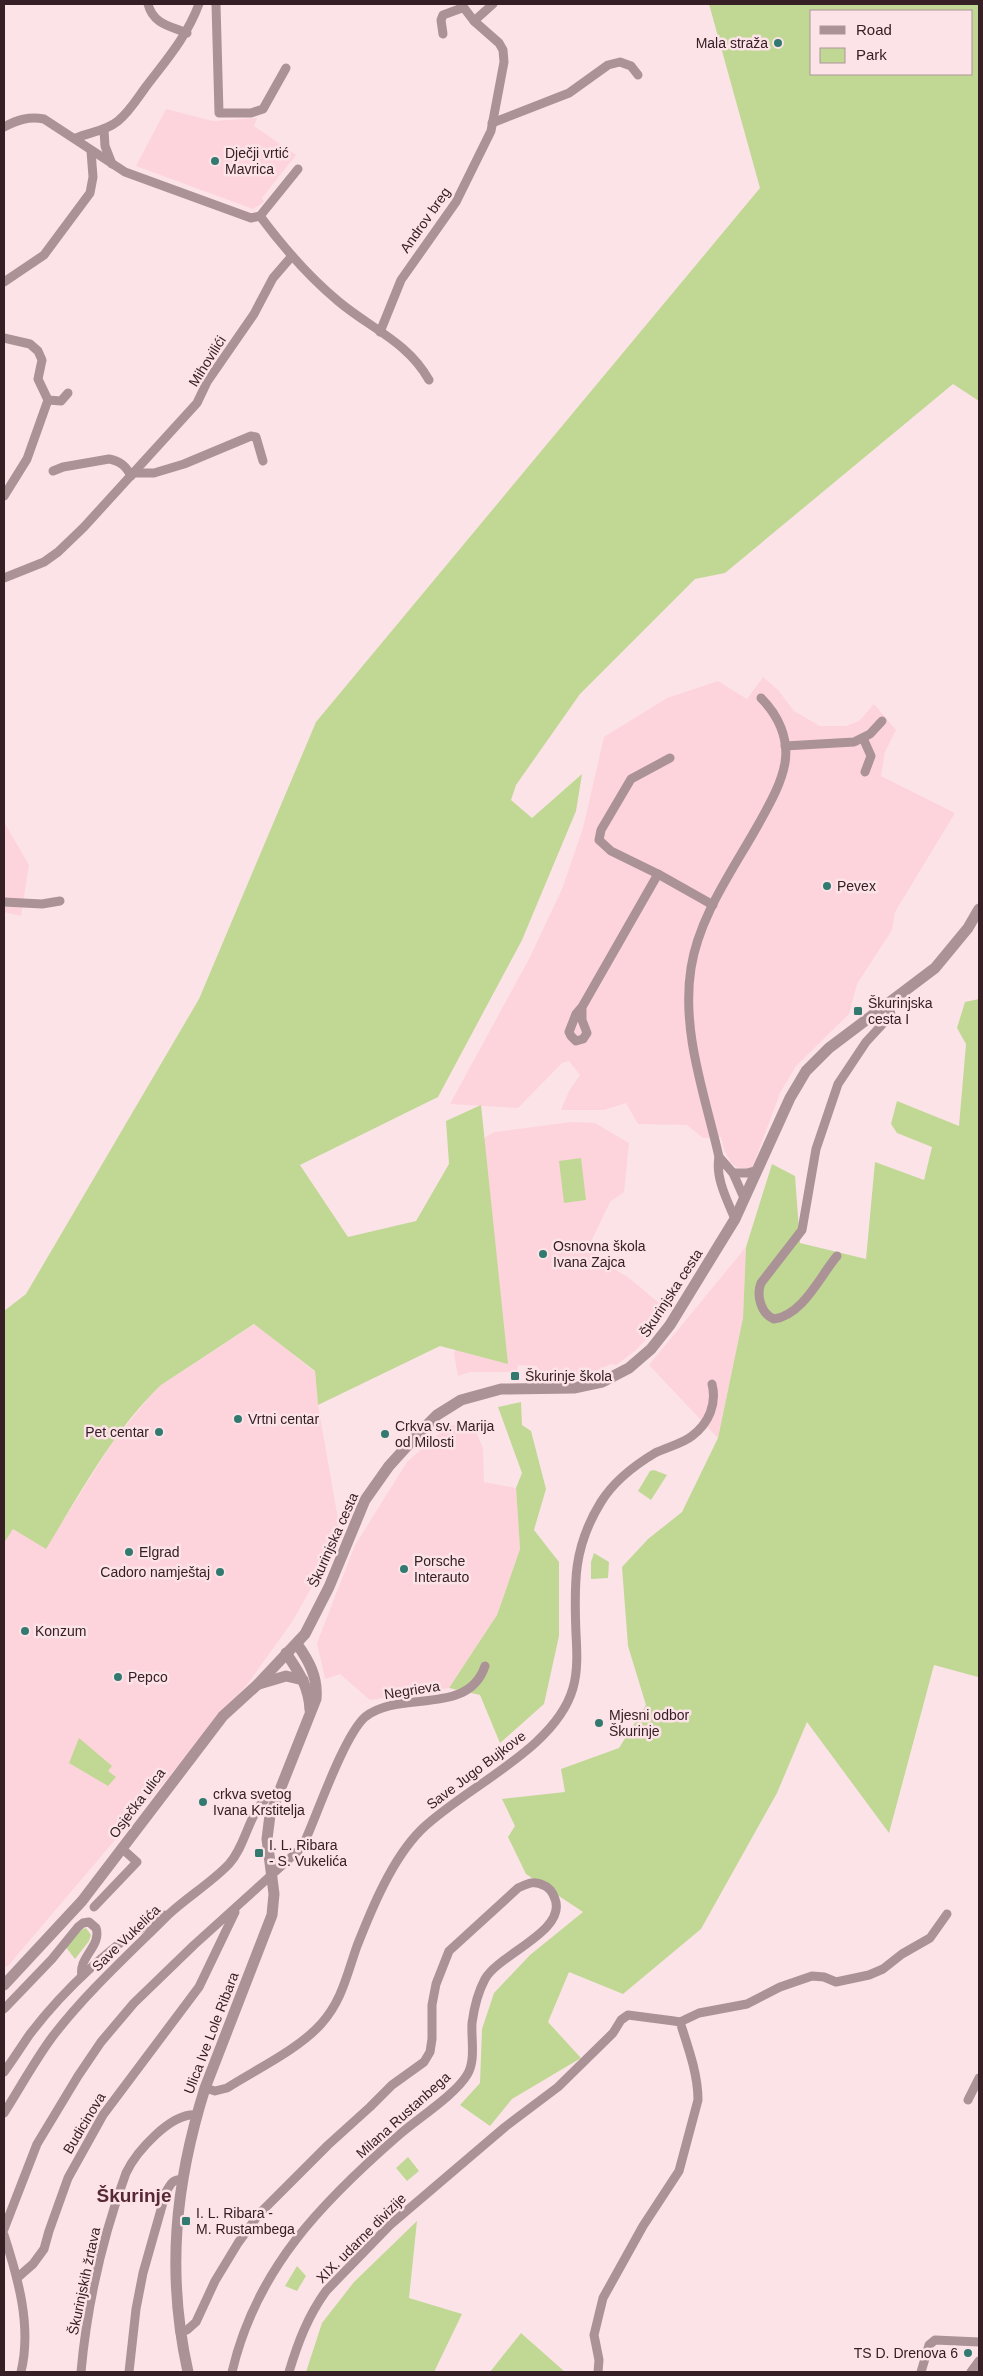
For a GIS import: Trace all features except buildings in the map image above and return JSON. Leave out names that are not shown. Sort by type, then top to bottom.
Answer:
[{"type":"street","points":[[148,4],[152,16],[157,20],[187,33]]},
{"type":"street","points":[[76,138],[104,130],[119,120],[187,33],[199,4]]},
{"type":"street","points":[[216,4],[219,113],[251,113],[264,109],[286,68]]},
{"type":"street","points":[[474,21],[493,4]]},
{"type":"street","points":[[443,34],[441,20],[443,15],[461,6]]},
{"type":"street","name":"Androv breg","points":[[380,332],[401,280],[456,202],[479,157],[492,123],[504,62],[503,50],[499,42],[474,21],[461,6]]},
{"type":"street","points":[[492,123],[569,93],[608,65],[620,62],[631,66],[638,75]]},
{"type":"street","points":[[4,127],[35,117],[44,119],[76,138],[91,151],[112,164],[160,186],[207,200],[251,218],[260,216],[298,169]]},
{"type":"street","points":[[104,130],[105,146],[112,164]]},
{"type":"street","points":[[4,282],[44,255],[90,193],[93,178],[91,151]]},
{"type":"street","points":[[260,216],[304,270],[337,300],[380,332],[403,346],[419,362],[429,380]]},
{"type":"street","name":"Mihovilići","points":[[4,578],[44,562],[58,552],[132,475],[197,403],[206,382],[254,314],[273,278],[292,256]]},
{"type":"street","points":[[4,338],[30,344],[38,351],[42,360],[38,379],[48,400],[27,459],[4,496]]},
{"type":"street","points":[[48,400],[61,401],[68,392]]},
{"type":"street","points":[[53,471],[63,467],[109,459],[117,460],[132,475],[143,475],[184,464],[251,436],[256,437],[264,461]]},
{"type":"street","points":[[735,1218],[724,1194],[718,1164],[719,1157],[693,1047],[688,999],[695,948],[713,905],[776,792],[785,761],[783,732],[777,719],[761,698]]},
{"type":"street","points":[[785,746],[820,743],[841,744],[863,738],[870,734],[882,721]]},
{"type":"street","points":[[863,738],[871,756],[865,772]]},
{"type":"street","points":[[670,758],[631,779],[601,830],[599,840],[611,851],[658,874],[713,905]]},
{"type":"street","points":[[582,1007],[658,874]]},
{"type":"street","points":[[4,902],[42,904],[60,901]]},
{"type":"street","name":"Škurinjska cesta","points":[[297,1644],[320,1606],[365,1500],[389,1466],[437,1416],[460,1400],[501,1389],[574,1388],[602,1382],[629,1368],[651,1349],[670,1325],[735,1218],[790,1098],[806,1071],[829,1048],[935,968],[968,928],[979,909]]},
{"type":"street","points":[[837,1256],[795,1308],[780,1318],[770,1317],[766,1313],[758,1289],[760,1283],[802,1230],[814,1157],[838,1084],[866,1042],[891,1015],[889,1004]]},
{"type":"street","points":[[719,1157],[732,1173],[744,1198]]},
{"type":"street","points":[[732,1173],[746,1173],[758,1170]]},
{"type":"street","name":"Save Jugo Bujkove","points":[[205,2088],[215,2091],[227,2088],[287,2051],[320,2026],[334,2007],[347,1981],[360,1940],[400,1857],[421,1830],[442,1812],[531,1747],[561,1714],[573,1688],[577,1656],[574,1581],[577,1559],[584,1534],[602,1500],[629,1470],[656,1453],[692,1436],[706,1422],[713,1408],[715,1394],[712,1384]]},
{"type":"street","name":"Osječka ulica","points":[[4,1985],[82,1901],[223,1716],[258,1685],[297,1644]]},
{"type":"street","name":"Ulica Ive Lole Ribara","points":[[188,2372],[176,2307],[174,2258],[175,2228],[182,2180],[196,2115],[205,2088],[272,1915],[274,1901],[268,1830],[276,1798],[316,1699],[317,1688],[310,1665],[297,1644]]},
{"type":"street","name":"Ulica Ive Lole Ribara","points":[[286,1654],[308,1690],[310,1714]]},
{"type":"street","name":"Negrieva","points":[[4,2229],[37,2144],[101,2042],[134,2003],[194,1945],[298,1851],[305,1841],[346,1745],[365,1717],[380,1708],[452,1698],[478,1681],[485,1666]]},
{"type":"street","points":[[258,1685],[286,1676],[303,1680]]},
{"type":"street","name":"Save Vukelića","points":[[4,2113],[53,2037],[97,1985],[170,1914],[227,1866],[238,1853],[256,1811],[269,1796],[276,1798]]},
{"type":"street","points":[[94,1907],[137,1862],[127,1853]]},
{"type":"street","points":[[104,1881],[112,1888]]},
{"type":"street","name":"Milana Rustanbega","points":[[180,2332],[187,2330],[196,2322],[215,2281],[238,2243],[259,2214],[309,2163],[392,2084],[424,2062],[430,2052],[432,2005],[436,1984],[449,1951],[518,1888],[530,1883],[546,1886],[553,1894],[558,1907],[554,1919],[531,1940],[506,1957],[492,1971],[486,1978],[477,1997],[472,2022],[471,2066],[467,2075],[456,2088],[398,2136],[328,2202],[291,2243],[250,2315],[232,2372]]},
{"type":"street","name":"Budicinova","points":[[17,2278],[33,2264],[44,2249],[68,2178],[103,2115],[198,1987],[237,1907]]},
{"type":"street","points":[[4,2071],[30,2034],[82,1976],[110,1951],[163,1915],[170,1914]]},
{"type":"street","points":[[598,2372],[599,2360],[594,2334],[603,2298],[643,2226],[679,2171],[697,2106],[698,2089],[680,2022],[699,2013],[746,2004],[780,1987],[812,1976],[824,1977],[836,1982],[870,1975],[883,1969],[902,1954],[930,1938],[947,1914]]},
{"type":"street","points":[[4,2009],[52,1959],[78,1927],[83,1923],[89,1922],[96,1928],[97,1937],[82,1965],[82,1976]]},
{"type":"street","name":"XIX. udarne divizije","points":[[290,2372],[308,2319],[326,2291],[390,2224],[505,2127],[558,2087],[593,2055],[613,2033],[621,2020],[628,2015],[680,2022]]},
{"type":"street","points":[[968,2100],[979,2078]]},
{"type":"street","name":"Škurinjskih žrtava","points":[[81,2372],[84,2341],[98,2271],[126,2172],[135,2156],[151,2139],[188,2114],[196,2115]]},
{"type":"street","points":[[129,2372],[136,2308],[143,2273],[166,2192],[171,2182],[182,2180]]},
{"type":"street","points":[[4,2235],[17,2278],[23,2308],[24,2340],[21,2372]]},
{"type":"street","points":[[921,2372],[929,2345],[935,2340],[979,2342]]},
{"type":"street","points":[[971,2372],[979,2361]]},
{"type":"shaded area","name":"Dječji vrtić Mavrica","points":[[166,109],[213,121],[257,118],[254,126],[296,155],[262,198],[264,202],[253,209],[136,166]]},
{"type":"shaded area","points":[[763,677],[778,690],[794,711],[820,726],[846,726],[859,721],[874,704],[896,730],[885,752],[881,776],[955,813],[895,912],[892,930],[857,984],[849,1014],[796,1066],[780,1093],[753,1166],[749,1169],[736,1167],[731,1163],[724,1150],[721,1137],[703,1138],[687,1125],[638,1124],[626,1103],[604,1110],[561,1110],[569,1091],[580,1075],[569,1061],[562,1063],[518,1108],[450,1104],[529,959],[562,889],[583,828],[604,737],[667,698],[718,681],[747,699]]},
{"type":"shaded area","points":[[4,822],[29,865],[21,916],[4,912]]},
{"type":"shaded area","name":"Osnovna škola Ivana Zajca","points":[[572,1122],[595,1123],[629,1143],[624,1192],[610,1202],[589,1246],[601,1262],[628,1277],[666,1309],[652,1333],[635,1351],[616,1365],[611,1364],[598,1370],[568,1377],[551,1377],[538,1373],[537,1366],[518,1365],[517,1372],[470,1372],[458,1376],[454,1354],[458,1341],[479,1141],[494,1132]]},
{"type":"shaded area","points":[[746,1247],[743,1318],[718,1438],[649,1365]]},
{"type":"shaded area","points":[[255,1324],[315,1372],[318,1405],[341,1536],[292,1622],[249,1682],[8,1966],[4,1967],[4,1543],[13,1529],[46,1548],[112,1443],[151,1395],[161,1385]]},
{"type":"shaded area","points":[[453,1425],[467,1425],[477,1434],[483,1448],[484,1482],[516,1488],[520,1549],[496,1617],[449,1688],[370,1700],[340,1674],[325,1679],[317,1643],[355,1545],[407,1462],[435,1437]]},
{"type":"green space","points":[[709,4],[979,4],[979,401],[953,384],[725,573],[695,579],[580,694],[516,785],[511,800],[532,818],[582,774],[576,811],[522,940],[438,1097],[300,1165],[348,1237],[416,1221],[449,1164],[446,1121],[481,1105],[508,1364],[440,1346],[318,1405],[315,1371],[254,1324],[161,1385],[144,1403],[113,1442],[46,1549],[13,1529],[4,1543],[4,1311],[26,1294],[199,999],[316,722],[760,188]]},
{"type":"green space","points":[[979,999],[979,1675],[978,1677],[934,1665],[889,1833],[807,1722],[777,1793],[701,1929],[623,1994],[569,1972],[548,2022],[581,2058],[512,2099],[490,2126],[460,2105],[480,2083],[482,2029],[494,1993],[530,1955],[583,1912],[526,1874],[508,1837],[515,1826],[502,1799],[565,1792],[561,1769],[619,1748],[646,1705],[628,1646],[622,1567],[648,1539],[682,1512],[718,1438],[743,1318],[746,1247],[772,1164],[795,1176],[800,1243],[866,1259],[875,1162],[924,1180],[932,1147],[897,1133],[891,1124],[897,1101],[959,1126],[966,1044],[957,1028],[965,1002]]},
{"type":"green space","points":[[581,1158],[586,1200],[564,1203],[559,1161]]},
{"type":"green space","points":[[521,1402],[522,1425],[531,1431],[546,1489],[534,1530],[559,1562],[559,1636],[544,1704],[500,1743],[480,1695],[449,1688],[497,1615],[520,1549],[516,1488],[522,1473],[498,1407]]},
{"type":"green space","points":[[654,1470],[667,1475],[651,1500],[638,1491],[650,1471]]},
{"type":"green space","points":[[594,1553],[609,1562],[608,1578],[591,1579],[591,1562]]},
{"type":"green space","points":[[79,1738],[112,1766],[108,1771],[116,1777],[108,1786],[69,1763]]},
{"type":"green space","points":[[86,1928],[91,1935],[89,1941],[75,1959],[65,1946],[79,1931]]},
{"type":"green space","points":[[408,2157],[419,2171],[407,2181],[396,2168]]},
{"type":"green space","points":[[417,2221],[409,2298],[462,2314],[434,2372],[306,2372],[322,2323],[354,2282]]},
{"type":"green space","points":[[297,2266],[306,2276],[297,2291],[285,2286]]},
{"type":"green space","points":[[521,2333],[565,2372],[490,2372]]},
{"type":"place","name":"Mala straža","points":[[778,43]]},
{"type":"place","name":"Dječji vrtić Mavrica","points":[[215,161]]},
{"type":"place","name":"Pevex","points":[[827,886]]},
{"type":"place","name":"Škurinjska cesta I","points":[[858,1011]]},
{"type":"place","name":"Osnovna škola Ivana Zajca","points":[[543,1254]]},
{"type":"place","name":"Škurinje škola","points":[[515,1376]]},
{"type":"place","name":"Vrtni centar","points":[[238,1419]]},
{"type":"place","name":"Pet centar","points":[[159,1432]]},
{"type":"place","name":"Crkva sv. Marija od Milosti","points":[[385,1434]]},
{"type":"place","name":"Elgrad","points":[[129,1552]]},
{"type":"place","name":"Porsche Interauto","points":[[404,1569]]},
{"type":"place","name":"Cadoro namještaj","points":[[220,1572]]},
{"type":"place","name":"Konzum","points":[[25,1631]]},
{"type":"place","name":"Pepco","points":[[118,1677]]},
{"type":"place","name":"Mjesni odbor Škurinje","points":[[599,1723]]},
{"type":"place","name":"crkva svetog Ivana Krstitelja","points":[[203,1802]]},
{"type":"place","name":"I. L. Ribara - S. Vukelića","points":[[259,1853]]},
{"type":"place","name":"I. L. Ribara - M. Rustambega","points":[[186,2221]]},
{"type":"place","name":"TS D. Drenova 6","points":[[968,2353]]},
{"type":"district","name":"Škurinje","points":[[134,2195]]}]
